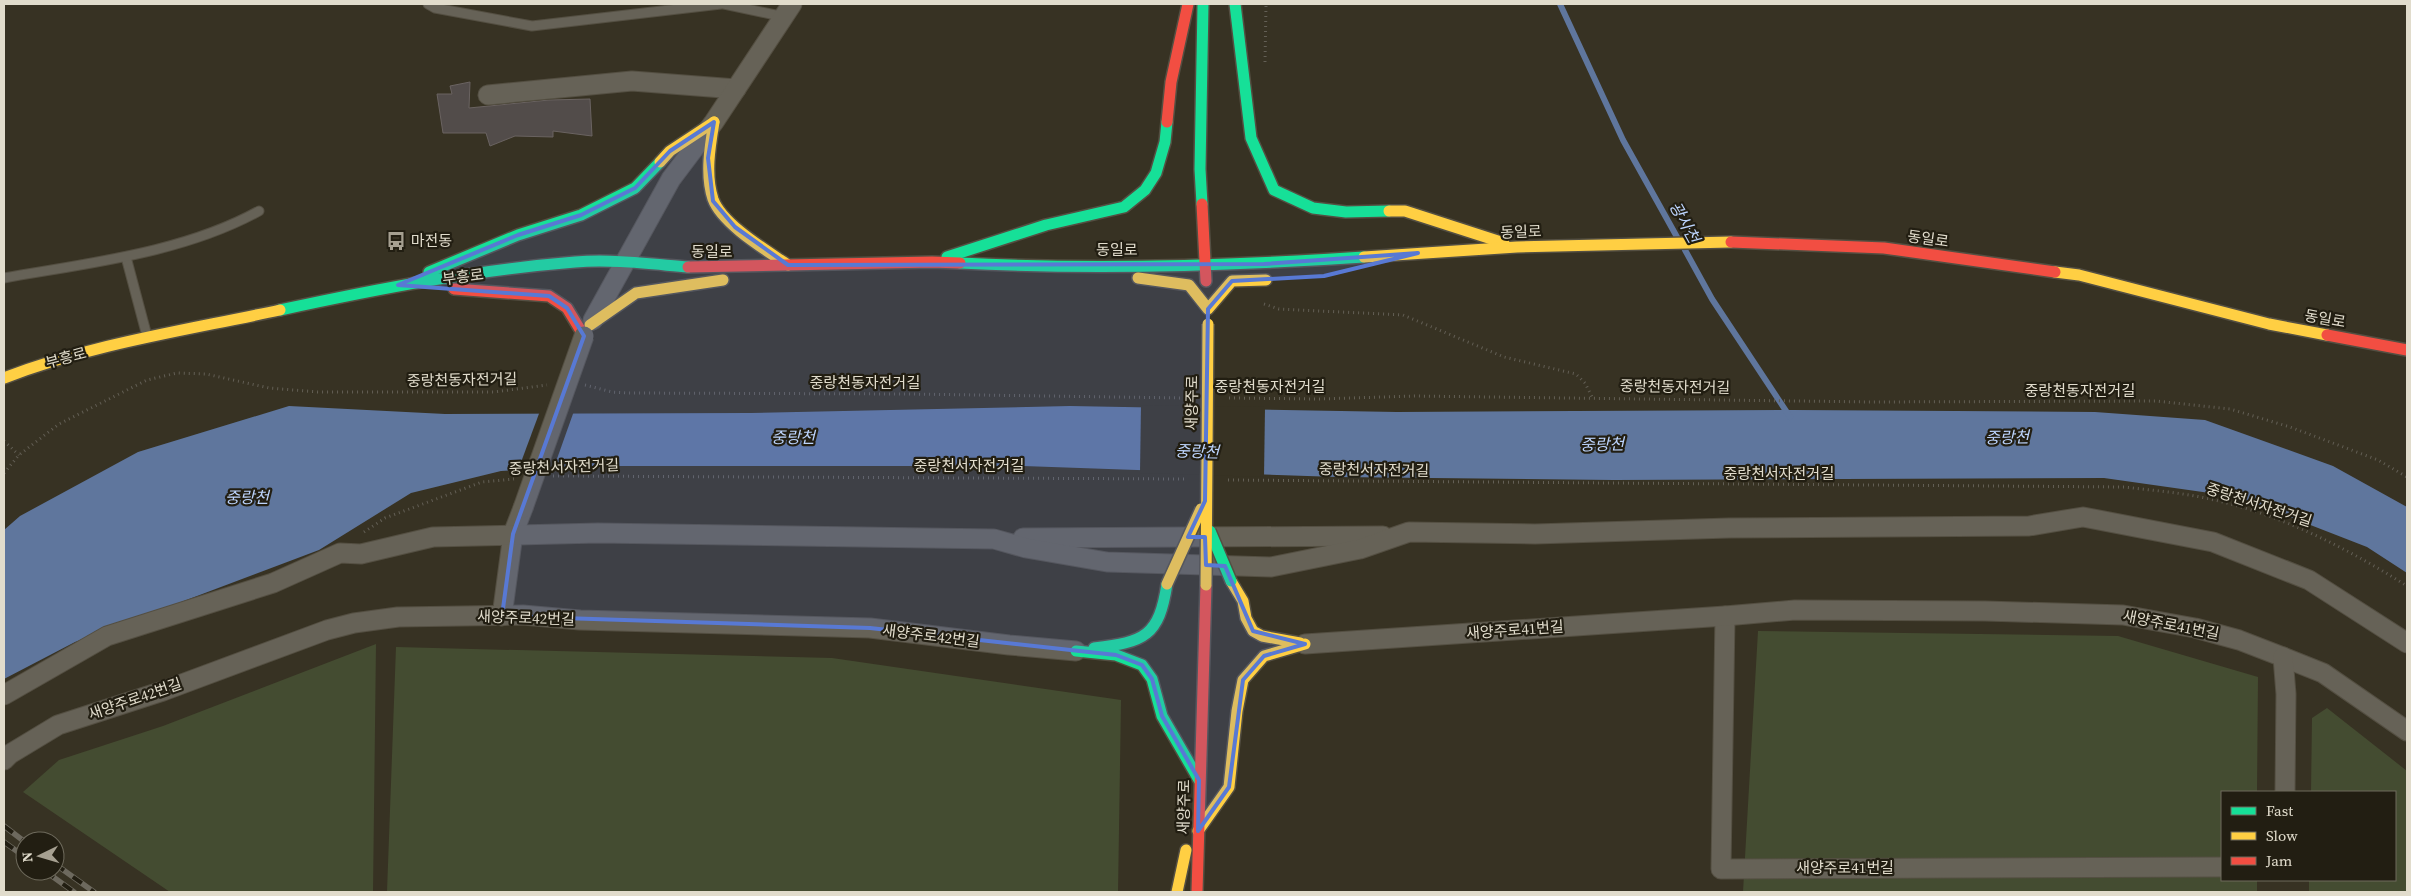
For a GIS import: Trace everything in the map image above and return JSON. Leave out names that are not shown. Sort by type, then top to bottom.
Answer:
[{"type":"main road","points":[[932,262],[1046,225],[1124,207],[1145,190],[1156,173],[1165,142],[1171,82],[1188,4]]},
{"type":"main road","name":"새양주로","points":[[1197,892],[1206,585],[1205,501],[1208,324],[1200,169],[1203,4]]},
{"type":"main road","points":[[1236,4],[1243,84],[1251,138],[1274,190],[1313,208],[1346,212],[1405,211],[1517,246]]},
{"type":"main road","points":[[714,122],[708,158],[713,201],[735,227],[788,265]]},
{"type":"main road","points":[[398,285],[518,235],[581,215],[635,188],[670,151],[714,122]]},
{"type":"main road","name":"동일로","points":[[625,262],[691,267],[932,262],[1013,266],[1264,264],[1517,246],[1607,246],[1754,242],[1884,248],[2080,275],[2269,324],[2407,350]]},
{"type":"main road","points":[[1352,269],[1418,253]]},
{"type":"main road","name":"부흥로","points":[[4,378],[38,365],[148,339],[398,285],[576,262],[625,262]]},
{"type":"main road","points":[[398,285],[549,296],[567,308],[587,331],[636,293],[812,265]]},
{"type":"main road","points":[[1013,266],[1189,285],[1208,309],[1232,282],[1281,279]]},
{"type":"main road","points":[[2383,345],[2407,355]]},
{"type":"main road","points":[[1076,651],[1120,645],[1142,635],[1157,624],[1162,611],[1167,584],[1205,501]]},
{"type":"main road","points":[[1205,519],[1232,581],[1243,601],[1246,618],[1254,631],[1262,636],[1305,644]]},
{"type":"main road","points":[[1206,892],[1198,835],[1229,787],[1237,711],[1243,680],[1264,656],[1305,644]]},
{"type":"main road","points":[[1076,651],[1116,655],[1142,665],[1152,679],[1162,716],[1199,780]]},
{"type":"main road","points":[[1177,892],[1199,795]]},
{"type":"street","points":[[502,616],[514,534],[587,331],[671,179],[714,122],[788,10]]},
{"type":"street","points":[[488,95],[632,81],[736,89]]},
{"type":"street","points":[[994,538],[1026,548],[1107,562],[1271,567],[1360,549],[1409,532],[1535,534],[1729,528],[2029,526],[2083,517],[2213,542],[2309,580],[2407,643]]},
{"type":"street","points":[[4,695],[106,636],[273,583],[340,553],[361,554],[433,537],[598,533],[994,538],[1398,536]]},
{"type":"street","name":"새양주로41번길","points":[[1305,644],[1796,610],[1985,611],[2124,615],[2195,628],[2240,640],[2323,673],[2407,731]]},
{"type":"street","name":"새양주로42번길","points":[[4,760],[10,754],[58,726],[163,691],[327,630],[354,623],[398,617],[523,615],[580,620],[870,628],[1009,646],[1076,651]]},
{"type":"street","name":"새양주로41번길","points":[[1725,616],[1721,869],[2221,867]]},
{"type":"street","points":[[2283,657],[2286,694],[2285,791]]},
{"type":"lane","points":[[428,4],[435,8],[532,26],[723,4],[788,10]]},
{"type":"lane","points":[[4,278],[126,257],[230,227],[259,211]]},
{"type":"lane","points":[[126,257],[148,339]]},
{"type":"path","points":[[1266,4],[1266,69]]},
{"type":"path","points":[[1262,304],[1279,309],[1403,315],[1504,357],[1576,374],[1585,383],[1592,397]]},
{"type":"path","name":"중랑천동자전거길","points":[[4,473],[19,455],[59,424],[147,380],[178,373],[206,374],[269,388],[318,392],[494,392],[522,390],[549,384]]},
{"type":"path","name":"중랑천동자전거길","points":[[576,384],[626,393],[1194,398]]},
{"type":"path","name":"중랑천동자전거길","points":[[1223,398],[1319,399],[1406,396],[1873,402],[2156,402],[2230,409],[2290,427],[2378,460],[2407,477]]},
{"type":"path","points":[[4,441],[19,455]]},
{"type":"path","name":"중랑천서자전거길","points":[[546,476],[1185,479]]},
{"type":"path","name":"중랑천서자전거길","points":[[363,533],[385,518],[482,482],[519,479]]},
{"type":"path","name":"중랑천서자전거길","points":[[1224,480],[2124,487],[2200,497],[2265,516],[2311,533],[2352,552],[2407,586]]},
{"type":"highlighted area","points":[[714,122],[708,158],[713,201],[735,227],[788,265],[1264,264],[1418,253],[1324,276],[1232,281],[1208,309],[1205,501],[1188,537],[1205,537],[1206,565],[1225,566],[1253,631],[1305,644],[1264,656],[1243,680],[1229,787],[1198,831],[1199,780],[1162,716],[1152,679],[1142,665],[1116,655],[870,628],[502,616],[513,534],[584,336],[567,308],[549,296],[398,285],[518,235],[581,215],[635,188],[670,151]]},
{"type":"green space","points":[[1758,631],[2118,636],[2258,677],[2257,791],[2221,791],[2221,881],[2257,881],[2257,892],[1743,892]]},
{"type":"green space","points":[[376,644],[373,892],[170,892],[23,792],[59,760],[163,726]]},
{"type":"green space","points":[[396,647],[832,658],[1121,700],[1118,892],[387,892]]},
{"type":"green space","points":[[2327,708],[2407,771],[2407,892],[2309,892],[2309,881],[2396,881],[2396,791],[2311,791],[2312,718]]},
{"type":"water","name":"중랑천","points":[[289,406],[445,414],[751,413],[1070,406],[1397,412],[1795,410],[2095,412],[2205,420],[2333,466],[2407,507],[2407,573],[2367,547],[2238,497],[2104,478],[1614,480],[1337,477],[1023,466],[575,466],[501,471],[411,493],[319,550],[75,642],[4,679],[4,530],[20,516],[138,452]]},
{"type":"pier","points":[[1141,405],[1265,407],[1264,477],[1140,473]]},
{"type":"pier","points":[[540,411],[574,411],[553,470],[517,473]]},
{"type":"building","points":[[470,82],[469,108],[549,100],[590,99],[592,136],[553,131],[553,137],[515,136],[490,146],[486,133],[443,133],[437,94],[452,94],[450,86]]},
{"type":"waterway","name":"광사천","points":[[1560,4],[1623,140],[1677,237]]},
{"type":"waterway","name":"광사천","points":[[1685,250],[1712,299],[1790,417]]},
{"type":"railway","points":[[4,826],[15,834]]},
{"type":"railway","points":[[4,842],[15,850]]},
{"type":"railway","points":[[65,871],[94,892]]},
{"type":"railway","points":[[59,881],[74,892]]},
{"type":"traffic: fast","points":[[1202,204],[1200,169],[1203,4]]},
{"type":"traffic: fast","points":[[1235,4],[1251,138],[1274,190],[1313,208],[1346,212],[1389,211]]},
{"type":"traffic: fast","points":[[947,257],[1046,225],[1124,207],[1145,190],[1156,173],[1165,142],[1167,122]]},
{"type":"traffic: fast","points":[[429,272],[518,235],[581,215],[635,188],[660,162]]},
{"type":"traffic: fast","points":[[960,263],[1111,267],[1263,263],[1364,257]]},
{"type":"traffic: fast","points":[[280,310],[426,281],[538,265],[603,261],[688,267]]},
{"type":"traffic: fast","points":[[1210,531],[1231,581]]},
{"type":"traffic: fast","points":[[1094,648],[1126,643],[1147,633],[1154,626],[1159,615],[1167,584]]},
{"type":"traffic: fast","points":[[1076,651],[1116,655],[1142,665],[1152,679],[1162,716],[1199,780]]},
{"type":"traffic: slow","points":[[714,122],[709,170],[713,199],[725,218],[735,227],[788,265]]},
{"type":"traffic: slow","points":[[660,162],[670,151],[714,122]]},
{"type":"traffic: slow","points":[[1389,211],[1405,211],[1504,243]]},
{"type":"traffic: slow","points":[[1364,257],[1517,247],[1731,242]]},
{"type":"traffic: slow","points":[[2055,272],[2079,275],[2269,324],[2327,335]]},
{"type":"traffic: slow","points":[[1138,278],[1189,285],[1208,309],[1232,281],[1266,280]]},
{"type":"traffic: slow","points":[[590,325],[636,293],[723,280]]},
{"type":"traffic: slow","points":[[4,378],[37,366],[106,347],[280,310]]},
{"type":"traffic: slow","points":[[1206,585],[1208,324]]},
{"type":"traffic: slow","points":[[1167,584],[1201,509]]},
{"type":"traffic: slow","points":[[1231,581],[1243,601],[1246,618],[1253,631],[1262,636],[1300,643]]},
{"type":"traffic: slow","points":[[1198,831],[1229,787],[1237,711],[1243,680],[1264,656],[1305,644]]},
{"type":"traffic: slow","points":[[1177,892],[1186,850]]},
{"type":"traffic: jam","points":[[1167,122],[1171,82],[1188,4]]},
{"type":"traffic: jam","points":[[1202,204],[1206,281]]},
{"type":"traffic: jam","points":[[1731,242],[1884,248],[2055,272]]},
{"type":"traffic: jam","points":[[688,267],[960,263]]},
{"type":"traffic: jam","points":[[454,289],[549,296],[567,308],[584,336]]},
{"type":"traffic: jam","points":[[2327,335],[2407,350]]},
{"type":"traffic: jam","points":[[1197,892],[1206,585]]},
{"type":"place","name":"마전동","points":[[396,241]]}]
